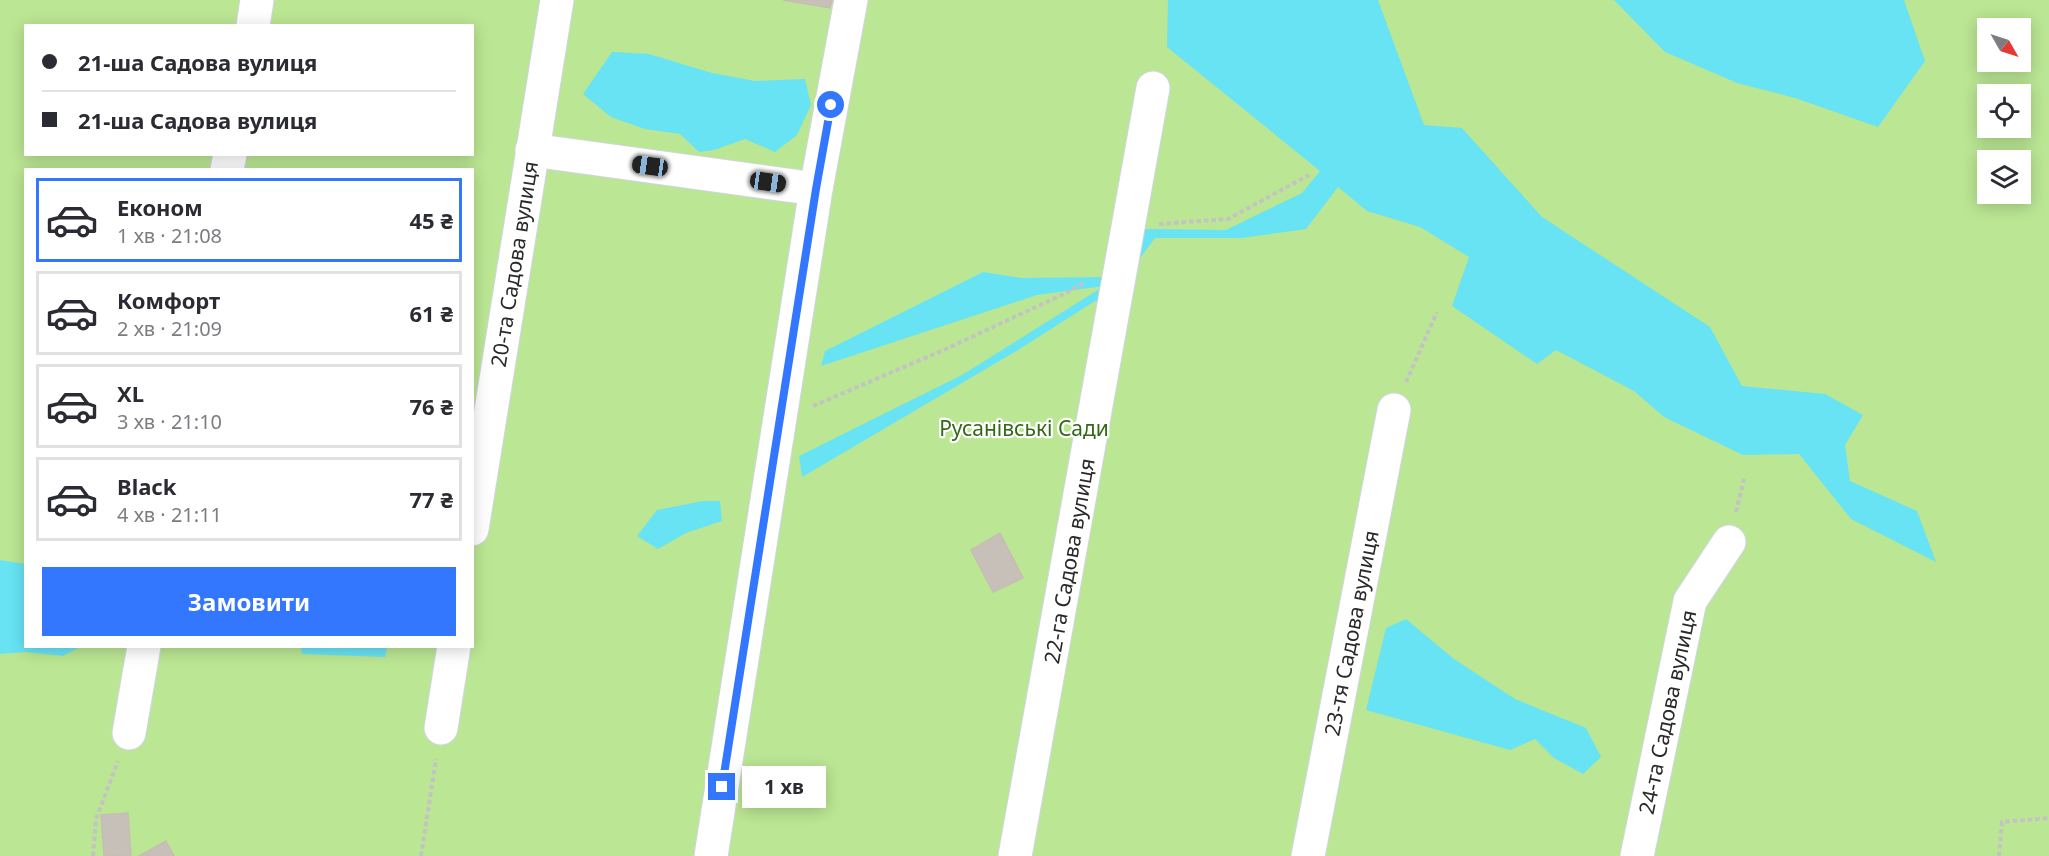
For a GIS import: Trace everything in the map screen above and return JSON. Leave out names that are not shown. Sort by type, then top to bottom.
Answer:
[{"type":"street","points":[[252,24],[257,0]]},
{"type":"street","name":"20-та Садова вулиця","points":[[474,516],[557,0]]},
{"type":"street","points":[[711,856],[816,189],[851,0]]},
{"type":"street","name":"22-га Садова вулиця","points":[[1015,856],[1153,88]]},
{"type":"street","points":[[532,150],[816,189]]},
{"type":"street","name":"23-тя Садова вулиця","points":[[1308,856],[1394,410]]},
{"type":"street","name":"24-та Садова вулиця","points":[[1637,856],[1690,601],[1730,542]]},
{"type":"street","points":[[129,733],[144,648]]},
{"type":"street","points":[[441,728],[454,648]]},
{"type":"path","points":[[1128,226],[1228,219],[1309,175]]},
{"type":"path","points":[[779,420],[946,349],[1087,281]]},
{"type":"path","points":[[1394,410],[1437,312]]},
{"type":"path","points":[[93,856],[96,819],[129,733]]},
{"type":"path","points":[[421,856],[432,782]]},
{"type":"path","points":[[2000,856],[2002,822],[2049,818]]},
{"type":"green space","name":"Русанівські Сади","points":[[0,0],[2049,0],[2049,856],[0,856]]},
{"type":"water","points":[[1168,0],[1378,0],[1424,125],[1462,128],[1542,217],[1710,327],[1742,386],[1825,394],[1863,415],[1845,445],[1850,481],[1917,511],[1936,562],[1851,519],[1799,454],[1743,455],[1664,417],[1634,391],[1556,350],[1537,364],[1452,306],[1469,257],[1420,227],[1367,211],[1338,187],[1306,229],[1242,238],[1155,238],[1108,301],[1095,301],[1018,350],[802,477],[799,456],[962,375],[1104,286],[1037,295],[821,366],[825,351],[983,272],[1021,278],[1114,277],[1146,229],[1226,230],[1302,193],[1320,171],[1167,47]]},
{"type":"water","points":[[1614,0],[1904,0],[1925,61],[1878,127],[1795,98],[1737,83],[1665,52]]},
{"type":"water","points":[[612,52],[649,54],[712,73],[755,81],[805,79],[811,105],[797,135],[775,152],[745,139],[714,150],[699,152],[680,134],[645,129],[611,117],[583,94]]},
{"type":"water","points":[[703,501],[720,501],[722,521],[686,533],[658,549],[637,536],[657,510]]},
{"type":"water","points":[[0,560],[24,564],[24,648],[78,648],[63,656],[26,652],[0,654]]},
{"type":"water","points":[[1406,619],[1454,659],[1515,699],[1586,728],[1601,757],[1583,774],[1554,758],[1535,739],[1510,750],[1366,710],[1386,628]]},
{"type":"water","points":[[301,648],[387,648],[385,657],[302,654]]},
{"type":"building","points":[[783,0],[832,0],[830,8]]},
{"type":"building","points":[[1000,533],[1023,578],[993,592],[971,550]]},
{"type":"building","points":[[128,813],[131,855],[104,856],[101,815]]},
{"type":"building","points":[[166,841],[174,856],[139,856]]},
{"type":"route","points":[[722,787],[831,105]]}]
